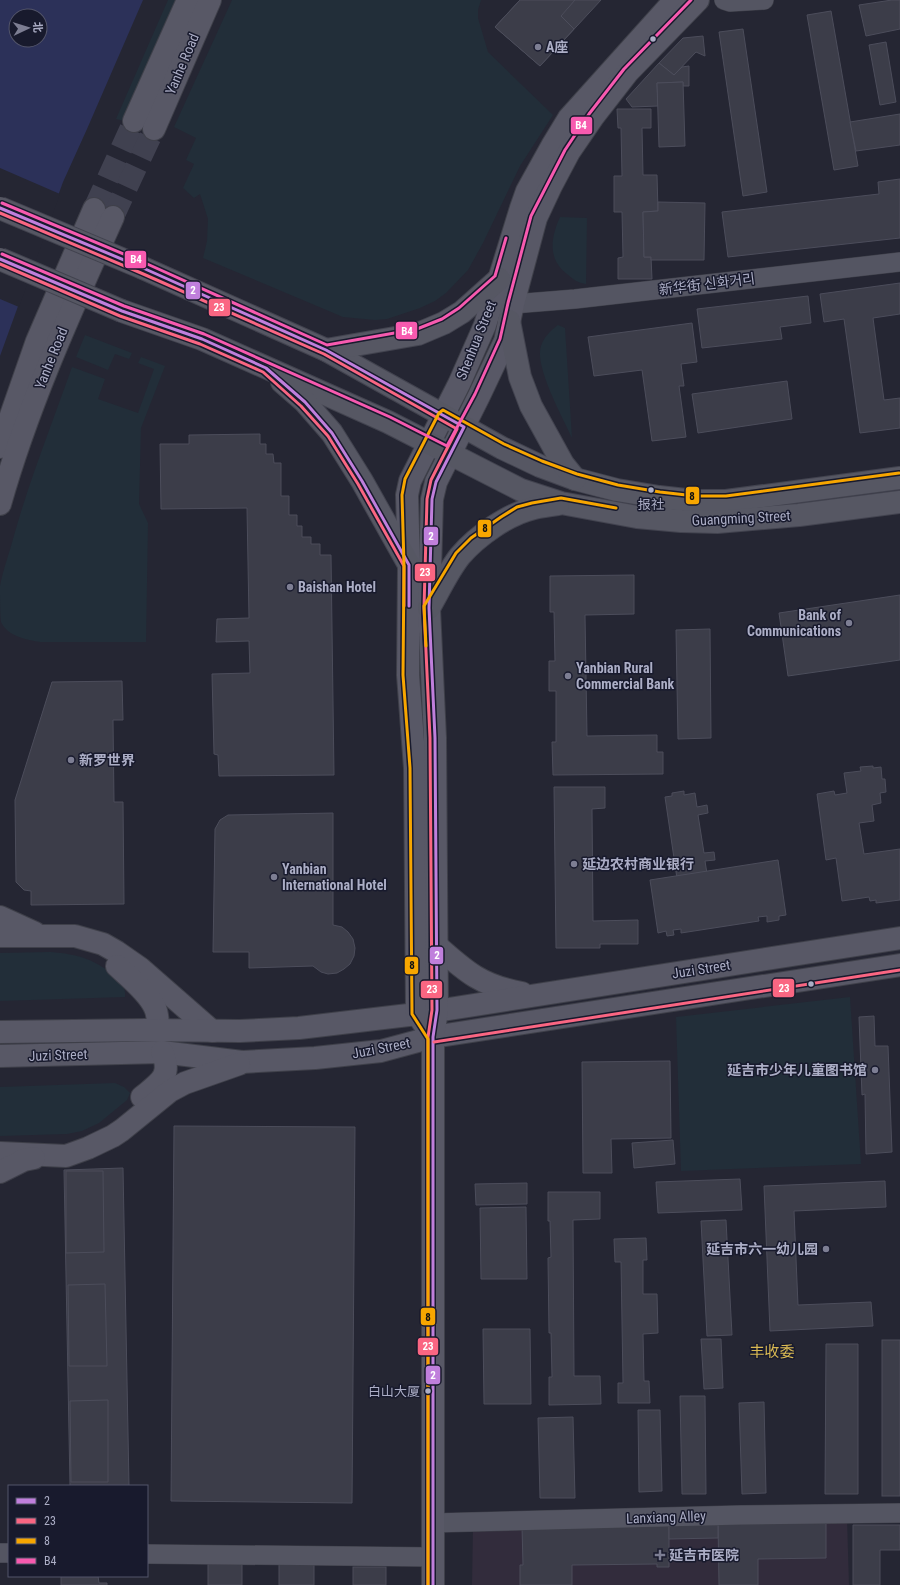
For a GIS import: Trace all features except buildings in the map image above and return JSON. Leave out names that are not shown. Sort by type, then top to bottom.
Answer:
[{"type":"main road","name":"Yanhe Road","points":[[134,121],[188,0]]},
{"type":"main road","name":"Yanhe Road","points":[[154,128],[210,0]]},
{"type":"main road","name":"Shenhua Street","points":[[427,1012],[408,675],[409,565],[407,495],[410,481],[485,325],[527,191],[558,135],[576,109],[675,0]]},
{"type":"main road","name":"Shenhua Street","points":[[427,1012],[437,946],[435,738],[429,608],[432,499],[436,482],[505,341],[536,218],[551,186],[570,152],[593,117],[628,72],[698,0]]},
{"type":"main road","name":"Guangming Street","points":[[0,208],[143,268],[326,350],[521,457],[574,479],[624,491],[695,502],[711,502],[733,501],[900,478]]},
{"type":"main road","name":"Yanhe Road","points":[[0,447],[37,342],[103,213],[12,465],[0,504]]},
{"type":"main road","name":"Guangming Street","points":[[0,259],[122,310],[202,339],[388,422],[521,490],[561,503],[637,516],[716,522],[799,515],[900,502]]},
{"type":"main road","points":[[326,350],[424,332],[444,323],[462,312],[499,279]]},
{"type":"main road","points":[[511,313],[520,377],[531,406],[563,464],[574,479]]},
{"type":"main road","points":[[266,368],[305,402],[332,433],[362,481],[409,565]]},
{"type":"main road","points":[[429,608],[460,556],[474,542],[503,521],[519,512],[561,503]]},
{"type":"main road","points":[[0,916],[42,936]]},
{"type":"main road","points":[[0,936],[75,936],[87,938],[103,944],[117,952],[159,984],[212,1030]]},
{"type":"main road","name":"Juzi Street","points":[[5,1032],[158,1030],[240,1031],[299,1028],[427,1012],[536,996],[900,938]]},
{"type":"main road","points":[[0,945],[75,948],[100,956],[115,965],[129,977],[151,1000],[156,1009],[158,1030]]},
{"type":"main road","points":[[437,946],[461,968],[489,985],[502,990],[536,996]]},
{"type":"main road","name":"Juzi Street","points":[[5,1056],[162,1052],[242,1062],[362,1054],[381,1051],[433,1037],[900,965]]},
{"type":"main road","points":[[427,1012],[433,1037],[433,1585]]},
{"type":"main road","points":[[0,1143],[59,1142],[71,1140],[97,1131],[161,1082],[165,1074],[166,1067],[166,1060],[162,1052]]},
{"type":"main road","points":[[0,1153],[66,1156],[102,1142],[122,1130],[170,1091],[185,1083],[242,1062]]},
{"type":"main road","points":[[0,1172],[24,1160],[45,1156]]},
{"type":"street","points":[[724,0],[730,2],[764,0]]},
{"type":"street","name":"新华街 신화거리","points":[[511,313],[575,299],[900,262]]},
{"type":"street","name":"Lanxiang Alley","points":[[432,1523],[741,1515],[900,1513]]},
{"type":"street","points":[[148,1554],[433,1557]]},
{"type":"shaded area","points":[[168,0],[177,0],[124,121],[116,119]]},
{"type":"shaded area","points":[[232,0],[481,0],[478,10],[478,18],[488,52],[553,115],[520,166],[483,243],[468,270],[446,293],[435,301],[420,308],[387,319],[375,320],[343,317],[203,258],[207,241],[208,219],[200,194],[194,198],[183,188],[194,164],[186,160],[196,138],[174,127]]},
{"type":"shaded area","points":[[560,217],[587,218],[586,284],[573,279],[556,262],[553,240],[554,232]]},
{"type":"shaded area","points":[[558,325],[565,328],[572,438],[550,392],[545,379],[540,355],[541,346],[544,340]]},
{"type":"shaded area","points":[[85,335],[132,353],[129,359],[115,354],[108,370],[76,357]]},
{"type":"shaded area","points":[[141,357],[165,366],[141,428],[139,504],[148,523],[146,642],[40,642],[29,640],[13,634],[4,627],[1,622],[0,586],[19,517],[72,367],[105,379],[98,399],[138,413],[154,369],[138,363]]},
{"type":"shaded area","points":[[51,952],[70,954],[94,962],[116,978],[124,989],[125,997],[0,1001],[0,953]]},
{"type":"shaded area","points":[[850,997],[861,1164],[681,1171],[676,1017]]},
{"type":"shaded area","points":[[115,1083],[124,1087],[130,1093],[127,1100],[99,1123],[82,1131],[67,1134],[0,1136],[0,1087]]},
{"type":"shaded area","name":"延吉市医院","points":[[847,1518],[849,1585],[472,1585],[473,1526]]},
{"type":"water","points":[[0,0],[143,0],[87,129],[63,182],[0,356]]},
{"type":"pier","points":[[0,168],[60,194],[19,307],[0,299]]},
{"type":"tunnel","points":[[94,209],[134,121]]},
{"type":"tunnel","points":[[113,217],[154,129]]},
{"type":"transit line","name":"B4","points":[[2,254],[124,306],[204,334],[390,417],[447,446],[475,394],[500,339],[531,216],[565,150],[589,114],[624,69],[691,0]]},
{"type":"transit line","name":"B4","points":[[2,203],[145,263],[327,345],[417,329],[442,319],[459,308],[495,276],[506,238]]},
{"type":"transit line","name":"2","points":[[0,208],[143,268],[326,350],[464,427],[436,482],[432,499],[429,608],[435,738],[437,1010],[433,1037],[433,1585]]},
{"type":"transit line","name":"23","points":[[0,213],[141,273],[324,354],[457,429],[431,480],[427,499],[424,608],[430,738],[432,1010],[428,1037],[428,1585]]},
{"type":"transit line","name":"2","points":[[0,259],[122,311],[202,339],[266,368],[305,402],[332,433],[362,481],[409,565],[409,606]]},
{"type":"transit line","name":"23","points":[[0,264],[120,316],[200,344],[263,372],[301,406],[328,436],[358,484],[404,566],[404,606]]},
{"type":"transit line","name":"8","points":[[428,1585],[428,1039],[412,1014],[410,768],[403,675],[404,565],[402,495],[405,479],[439,413],[443,410],[504,444],[542,461],[577,474],[618,485],[660,492],[695,496],[726,496],[899,473]]},
{"type":"transit line","name":"8","points":[[426,646],[424,606],[456,553],[471,538],[517,507],[532,503],[561,498],[616,508]]},
{"type":"transit line","name":"23","points":[[434,1042],[900,970]]},
{"type":"place","name":"A座","points":[[538,47]]},
{"type":"place","name":"报社","points":[[651,490]]},
{"type":"place","name":"Baishan Hotel","points":[[290,587]]},
{"type":"place","name":"Bank of Communications","points":[[849,623]]},
{"type":"place","name":"Yanbian Rural Commercial Bank","points":[[568,676]]},
{"type":"place","name":"新罗世界","points":[[71,760]]},
{"type":"place","name":"延边农村商业银行","points":[[574,864]]},
{"type":"place","name":"Yanbian International Hotel","points":[[274,877]]},
{"type":"place","name":"延吉市少年儿童图书馆","points":[[875,1070]]},
{"type":"place","name":"延吉市六一幼儿园","points":[[826,1249]]},
{"type":"place","name":"白山大厦","points":[[428,1391]]},
{"type":"place","name":"延吉市医院","points":[[660,1555]]},
{"type":"district","name":"丰收委","points":[[772,1352]]}]
